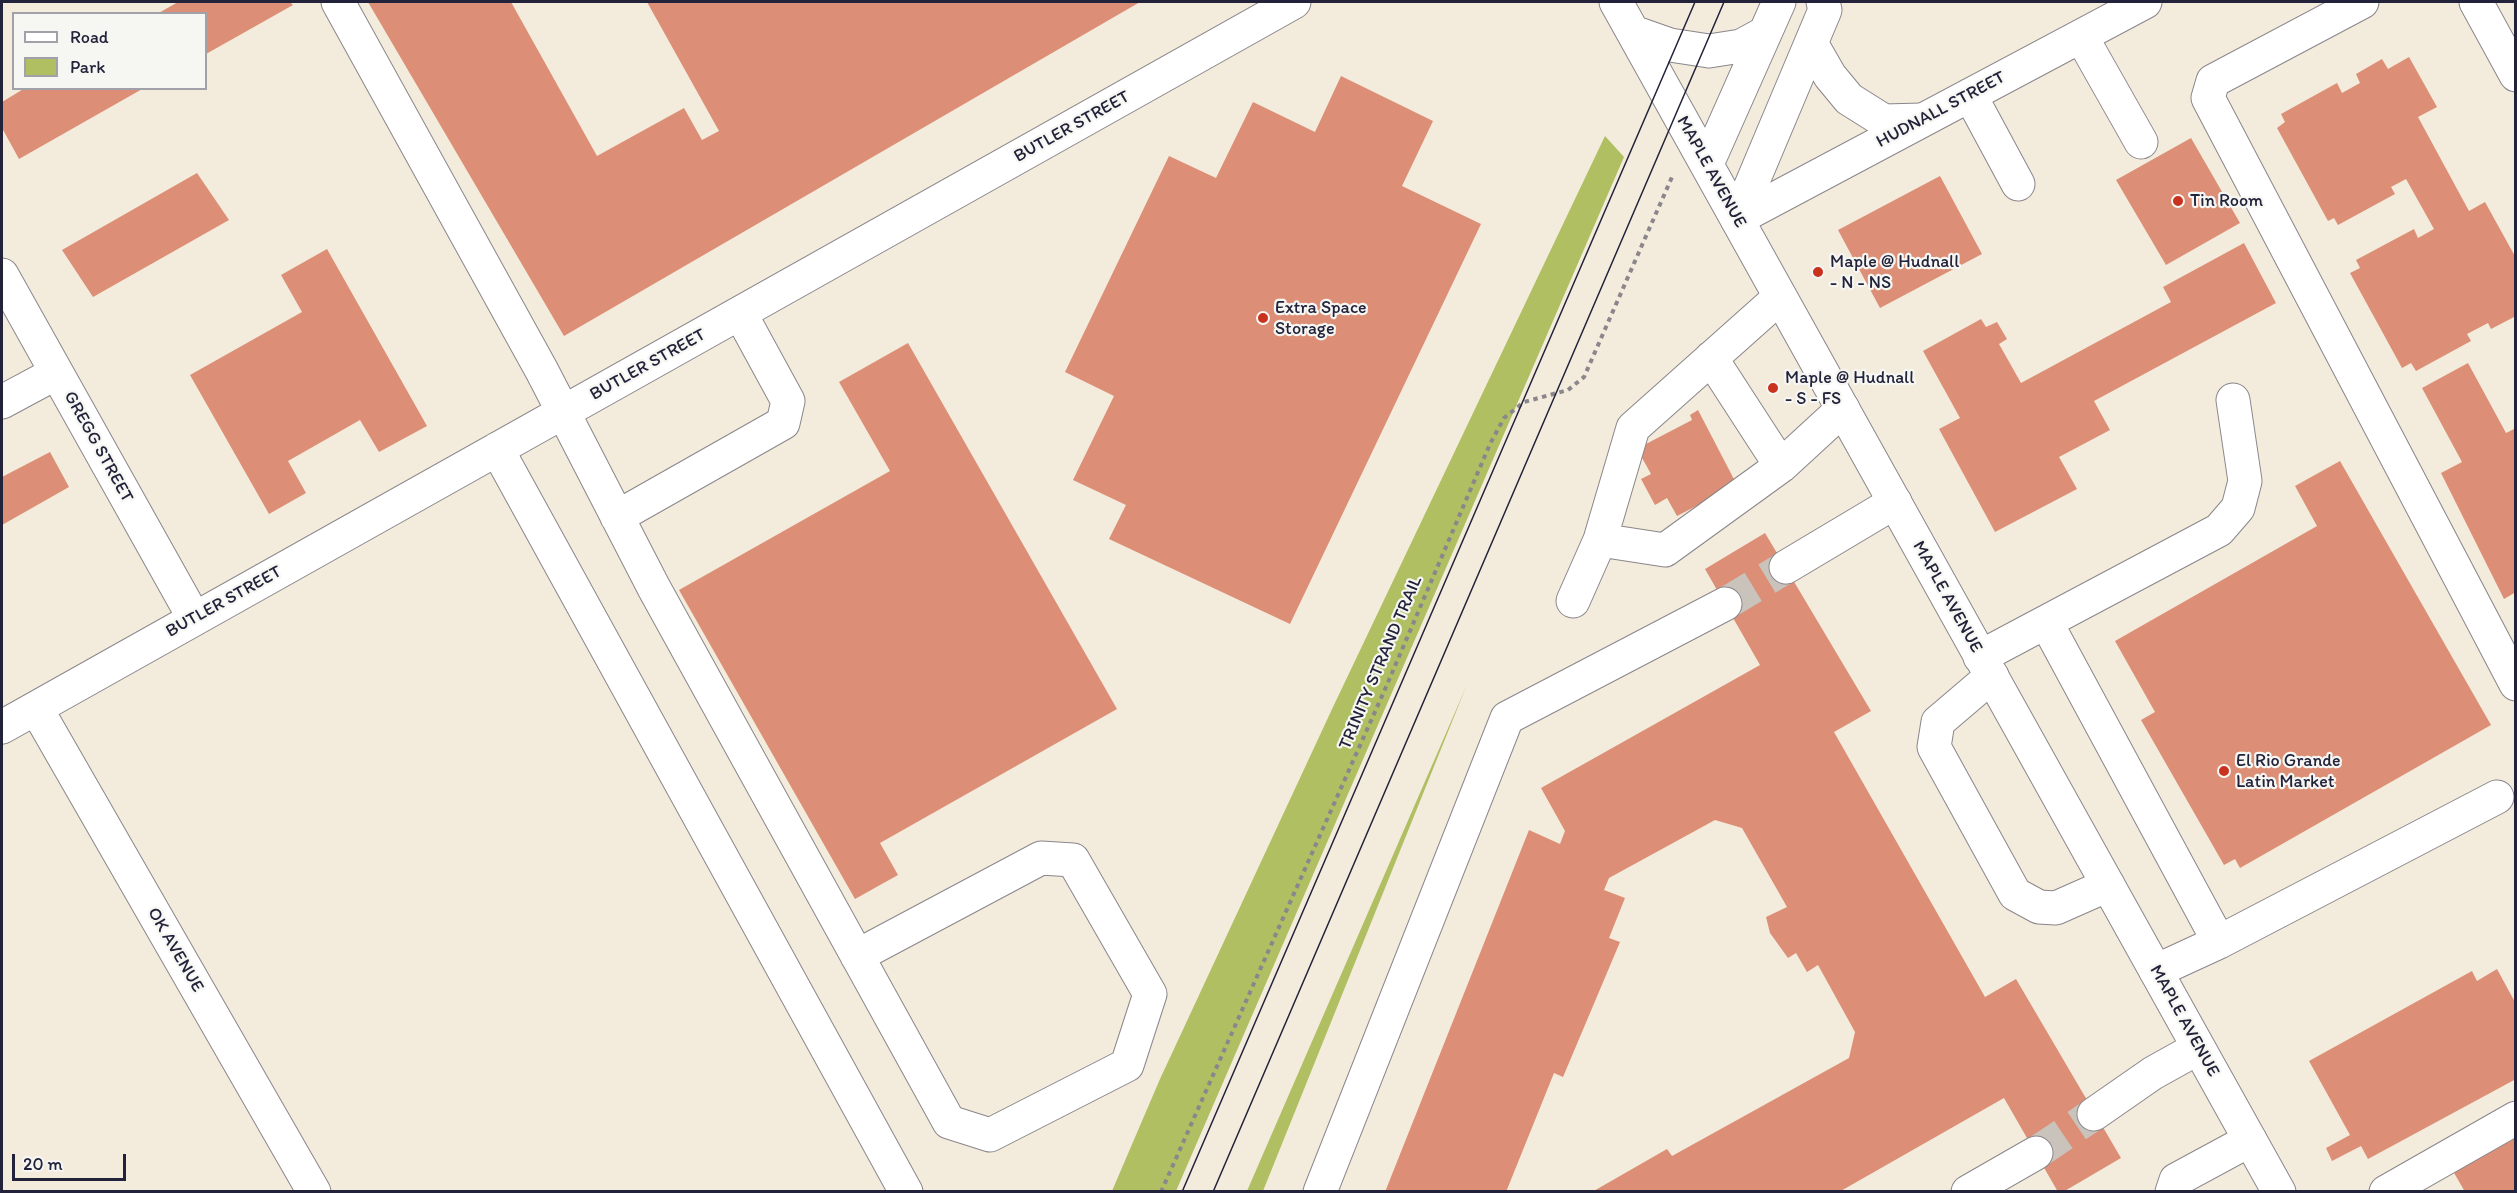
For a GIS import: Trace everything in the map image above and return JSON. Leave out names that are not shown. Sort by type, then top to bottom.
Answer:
[{"type":"street","points":[[338,2],[542,371],[617,517],[857,956],[949,1122],[990,1135],[1127,1065],[1150,994],[1073,860],[1041,858],[857,956]]},
{"type":"street","name":"BUTLER STREET","points":[[2,727],[1294,2]]},
{"type":"street","name":"MAPLE AVENUE","points":[[1616,2],[2279,1191]]},
{"type":"street","points":[[1707,164],[1779,2]]},
{"type":"street","points":[[1737,219],[1825,10],[1823,2]]},
{"type":"street","name":"HUDNALL STREET","points":[[1737,219],[2145,2]]},
{"type":"street","points":[[2362,2],[2213,81],[2208,98],[2516,684]]},
{"type":"street","points":[[2476,2],[2516,75]]},
{"type":"street","points":[[1633,32],[1670,45],[1709,51],[1741,46],[1763,34]]},
{"type":"street","points":[[2081,36],[2140,142]]},
{"type":"street","points":[[1811,43],[1830,76],[1849,99],[1884,121],[1922,120]]},
{"type":"street","points":[[1970,95],[2018,184]]},
{"type":"street","name":"GREGG STREET","points":[[2,275],[194,618]]},
{"type":"street","points":[[1573,602],[1599,540],[1633,428],[1780,297]]},
{"type":"street","points":[[617,517],[783,423],[788,401],[740,314]]},
{"type":"street","points":[[1712,358],[1781,466]]},
{"type":"street","points":[[2,402],[56,373]]},
{"type":"street","points":[[2108,885],[2056,908],[2039,907],[2015,894],[1935,747],[1938,722],[1986,667],[2046,622],[2219,530],[2238,508],[2245,481],[2233,400]]},
{"type":"street","points":[[1599,540],[1665,550],[1781,466],[1843,409]]},
{"type":"street","points":[[497,449],[906,1191]]},
{"type":"street","points":[[1786,567],[1895,502]]},
{"type":"street","points":[[1320,1191],[1508,718],[1725,604]]},
{"type":"street","points":[[2046,622],[2219,942]]},
{"type":"street","name":"OK AVENUE","points":[[36,708],[314,1191]]},
{"type":"street","points":[[2156,971],[2219,942],[2497,797]]},
{"type":"street","points":[[2094,1113],[2198,1048]]},
{"type":"street","points":[[2386,1191],[2516,1118]]},
{"type":"street","points":[[2172,1191],[2176,1180],[2250,1140]]},
{"type":"street","points":[[1968,1191],[2036,1153]]},
{"type":"path","name":"TRINITY STRAND TRAIL","points":[[1161,1191],[1386,687],[1490,444],[1504,418],[1524,402],[1568,390],[1584,377],[1667,188]]},
{"type":"green space","points":[[1605,136],[1624,157],[1176,1191],[1112,1191],[1160,1079],[1333,707]]},
{"type":"green space","points":[[1466,687],[1263,1191],[1247,1191]]},
{"type":"building","points":[[178,2],[290,2],[293,5],[207,53],[207,12],[160,12]]},
{"type":"building","points":[[368,2],[511,2],[597,156],[684,108],[702,140],[719,131],[647,2],[1140,2],[564,336]]},
{"type":"building","points":[[2409,57],[2437,107],[2418,117],[2469,211],[2485,202],[2516,258],[2516,316],[2491,329],[2488,323],[2467,334],[2471,341],[2416,371],[2411,363],[2402,368],[2350,273],[2360,268],[2356,260],[2414,229],[2418,238],[2434,229],[2406,179],[2391,187],[2395,194],[2338,225],[2334,218],[2328,221],[2277,128],[2285,122],[2281,114],[2337,83],[2342,93],[2360,83],[2356,74],[2382,59],[2388,69]]},
{"type":"building","name":"Extra Space Storage","points":[[1341,76],[1433,121],[1402,186],[1481,224],[1290,624],[1109,539],[1126,505],[1073,480],[1114,396],[1065,372],[1169,156],[1216,178],[1253,102],[1315,132]]},
{"type":"building","points":[[22,90],[140,90],[19,159],[2,128],[2,102]]},
{"type":"building","name":"Tin Room","points":[[2191,138],[2240,223],[2166,265],[2116,180]]},
{"type":"building","points":[[197,173],[229,220],[93,297],[62,250]]},
{"type":"building","points":[[1940,176],[1982,254],[1880,308],[1838,230]]},
{"type":"building","points":[[2244,243],[2276,303],[2094,401],[2110,430],[2059,457],[2077,489],[1995,532],[1939,429],[1960,418],[1923,351],[1981,319],[1986,327],[1997,322],[2007,339],[1999,344],[2021,383],[2171,302],[2163,287]]},
{"type":"building","points":[[327,249],[427,426],[379,452],[360,420],[288,461],[306,493],[269,514],[190,375],[302,312],[281,275]]},
{"type":"building","points":[[908,343],[1117,709],[880,843],[898,875],[855,899],[679,590],[890,471],[839,382]]},
{"type":"building","points":[[2468,363],[2506,433],[2516,428],[2516,592],[2504,599],[2441,473],[2462,462],[2422,388]]},
{"type":"building","points":[[1698,410],[1737,485],[1677,516],[1667,498],[1655,505],[1641,479],[1651,474],[1641,456],[1644,445],[1692,420],[1690,415]]},
{"type":"building","points":[[50,452],[69,487],[2,525],[2,477]]},
{"type":"building","points":[[2340,461],[2491,725],[2240,868],[2235,859],[2224,865],[2141,720],[2155,712],[2115,641],[2317,526],[2295,486]]},
{"type":"building","points":[[1765,533],[1871,711],[1834,732],[1985,997],[2016,979],[2121,1158],[2063,1192],[2058,1192],[2004,1098],[1839,1192],[1592,1192],[1667,1149],[1672,1156],[1849,1058],[1855,1032],[1818,965],[1807,972],[1796,953],[1788,958],[1770,933],[1766,917],[1787,907],[1742,828],[1715,820],[1609,878],[1604,890],[1625,898],[1609,938],[1620,942],[1563,1077],[1554,1073],[1506,1192],[1385,1192],[1529,830],[1560,844],[1565,831],[1541,788],[1760,665],[1705,569]]},
{"type":"building","points":[[2497,969],[2516,1004],[2516,1079],[2368,1159],[2361,1146],[2332,1161],[2326,1148],[2350,1135],[2309,1061],[2472,971],[2477,981]]},
{"type":"building","points":[[2516,1126],[2516,1192],[2465,1192],[2449,1164]]},
{"type":"tunnel","points":[[1725,604],[1786,567]]},
{"type":"tunnel","points":[[2036,1153],[2094,1114]]},
{"type":"tram line","points":[[1182,1192],[1695,2]]},
{"type":"tram line","points":[[1213,1192],[1724,2]]},
{"type":"place","name":"Tin Room","points":[[2178,201]]},
{"type":"place","name":"Maple @ Hudnall - N - NS","points":[[1818,272]]},
{"type":"place","name":"Extra Space Storage","points":[[1263,318]]},
{"type":"place","name":"Maple @ Hudnall - S - FS","points":[[1773,388]]},
{"type":"place","name":"El Rio Grande Latin Market","points":[[2224,771]]}]
